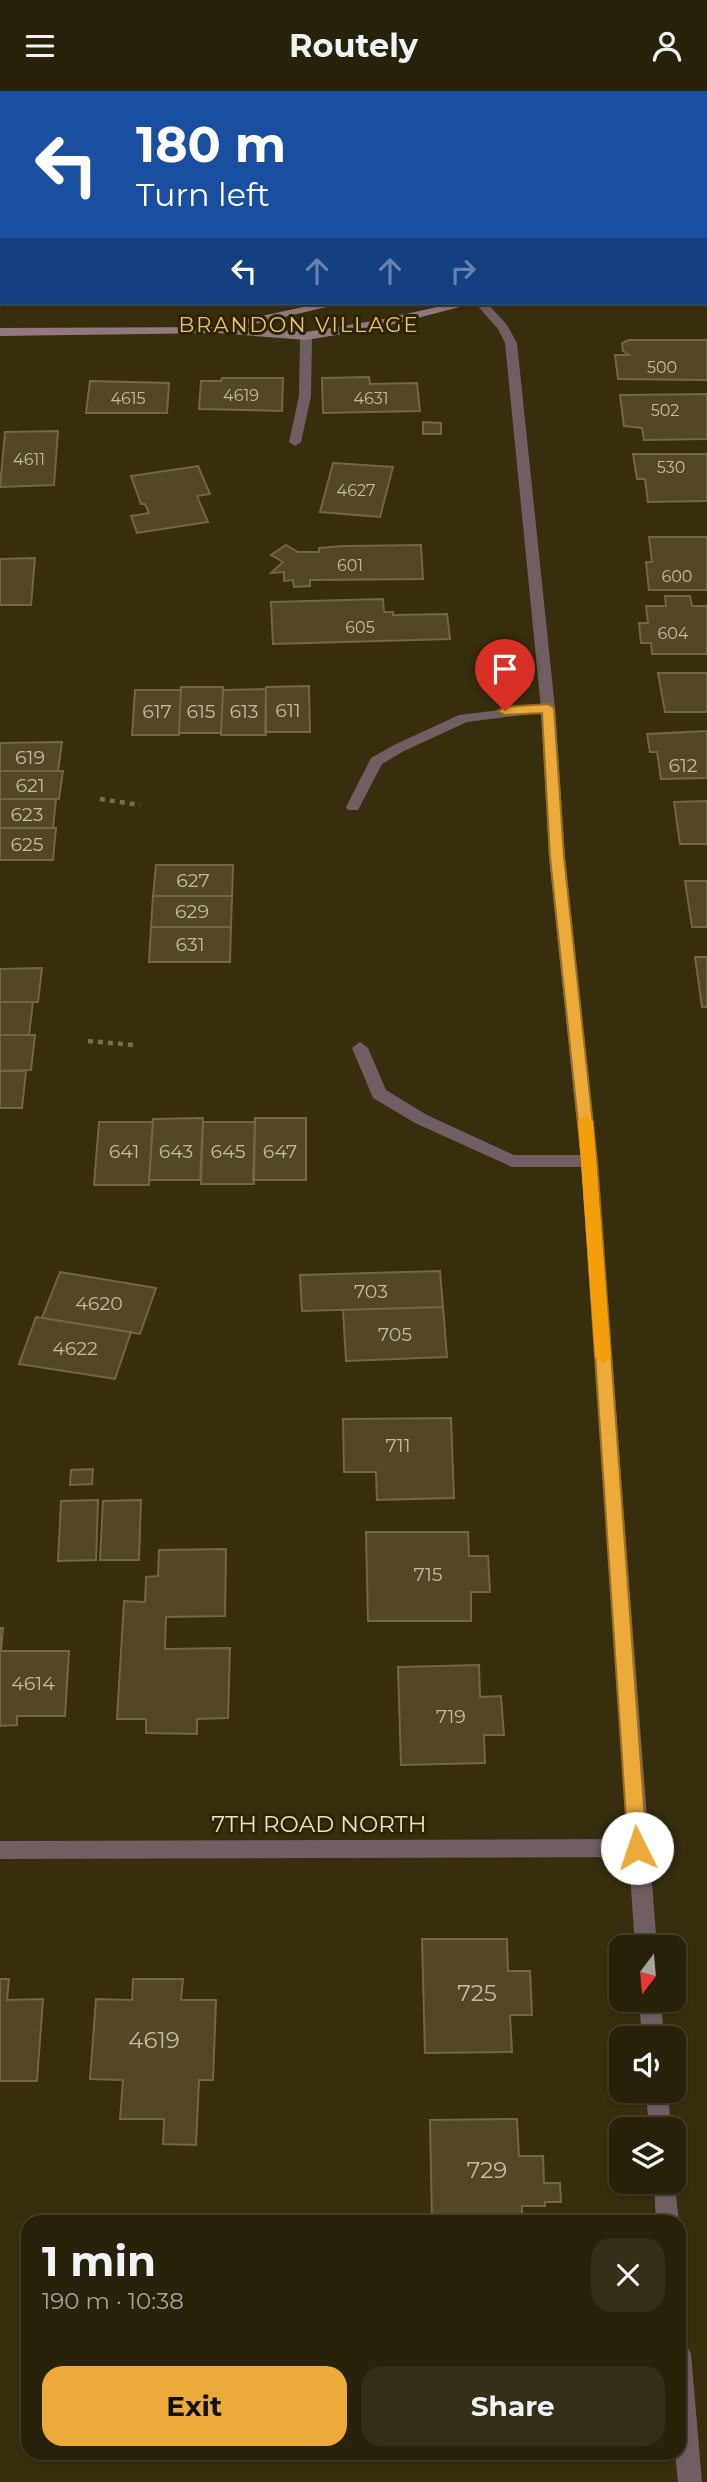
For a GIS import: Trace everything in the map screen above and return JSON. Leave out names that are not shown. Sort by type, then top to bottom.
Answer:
[{"type":"main road","points":[[217,329],[328,305]]},
{"type":"main road","points":[[0,332],[217,329],[306,336],[379,324],[460,305]]},
{"type":"street","points":[[483,305],[503,328],[511,343],[548,708],[557,857],[589,1161],[645,1935]]},
{"type":"street","points":[[295,442],[305,396],[306,336]]},
{"type":"street","points":[[353,807],[376,761],[399,748],[464,718],[548,708]]},
{"type":"street","points":[[360,1048],[379,1094],[421,1119],[512,1161],[589,1161]]},
{"type":"street","name":"7TH ROAD NORTH","points":[[0,1850],[637,1848]]},
{"type":"street","points":[[666,2194],[667,2215]]},
{"type":"street","points":[[686,2435],[690,2482]]},
{"type":"path","points":[[100,800],[140,805]]},
{"type":"path","points":[[88,1041],[134,1045]]},
{"type":"building","points":[[629,340],[707,340],[707,380],[618,379],[615,355],[629,355],[623,351],[622,343]]},
{"type":"building","points":[[369,377],[370,384],[417,383],[420,411],[323,413],[322,378]]},
{"type":"building","points":[[222,378],[283,378],[282,411],[199,409],[201,381],[221,381]]},
{"type":"building","points":[[90,381],[169,383],[167,413],[86,413]]},
{"type":"building","points":[[707,394],[707,439],[644,440],[642,428],[624,426],[620,395]]},
{"type":"building","points":[[423,422],[441,423],[441,434],[423,434]]},
{"type":"building","points":[[58,431],[54,485],[0,487],[5,432]]},
{"type":"building","points":[[633,454],[707,454],[707,501],[648,502],[645,479],[637,479]]},
{"type":"building","points":[[333,463],[393,467],[380,517],[320,512]]},
{"type":"building","points":[[198,466],[210,494],[197,496],[208,522],[137,533],[131,516],[149,513],[145,504],[141,504],[131,476]]},
{"type":"building","points":[[649,537],[707,537],[707,590],[649,590],[646,562],[652,562]]},
{"type":"building","points":[[286,545],[298,552],[319,552],[319,548],[343,546],[421,545],[423,579],[310,580],[310,586],[294,587],[293,580],[284,581],[284,572],[271,573],[283,562],[271,555]]},
{"type":"building","points":[[35,558],[31,605],[0,605],[0,559]]},
{"type":"building","points":[[665,596],[690,596],[692,606],[707,606],[707,654],[652,654],[651,643],[641,643],[639,623],[648,623],[646,606],[666,606]]},
{"type":"building","points":[[383,599],[384,612],[393,612],[393,615],[447,614],[450,639],[273,644],[271,602]]},
{"type":"building","points":[[658,673],[707,673],[707,712],[665,712]]},
{"type":"building","points":[[309,686],[310,732],[265,732],[266,687]]},
{"type":"building","points":[[181,687],[223,687],[221,733],[179,733]]},
{"type":"building","points":[[266,689],[266,735],[221,735],[223,690]]},
{"type":"building","points":[[135,690],[181,690],[179,735],[132,735]]},
{"type":"building","points":[[707,731],[707,778],[661,779],[657,752],[650,752],[647,734]]},
{"type":"building","points":[[62,742],[58,771],[0,771],[0,743]]},
{"type":"building","points":[[0,771],[63,771],[59,799],[0,799]]},
{"type":"building","points":[[0,799],[56,799],[53,828],[0,828]]},
{"type":"building","points":[[707,801],[707,844],[680,844],[674,802]]},
{"type":"building","points":[[0,828],[56,828],[53,860],[0,860]]},
{"type":"building","points":[[156,865],[233,865],[232,896],[153,896]]},
{"type":"building","points":[[685,881],[707,881],[707,927],[692,927]]},
{"type":"building","points":[[153,896],[232,896],[231,927],[151,927]]},
{"type":"building","points":[[151,927],[231,927],[230,962],[149,962]]},
{"type":"building","points":[[695,957],[707,957],[707,1007],[702,1007]]},
{"type":"building","points":[[42,968],[38,1002],[0,1002],[0,969]]},
{"type":"building","points":[[0,1002],[33,1002],[29,1035],[0,1035]]},
{"type":"building","points":[[0,1035],[35,1035],[31,1070],[0,1071]]},
{"type":"building","points":[[0,1071],[26,1071],[22,1108],[0,1108]]},
{"type":"building","points":[[203,1118],[200,1180],[149,1180],[153,1119]]},
{"type":"building","points":[[255,1118],[306,1118],[306,1180],[253,1180]]},
{"type":"building","points":[[99,1122],[153,1122],[149,1185],[94,1185]]},
{"type":"building","points":[[203,1122],[255,1122],[254,1184],[201,1184]]},
{"type":"building","points":[[440,1271],[443,1307],[302,1311],[300,1275]]},
{"type":"building","points":[[60,1272],[156,1288],[140,1334],[42,1318]]},
{"type":"building","points":[[443,1307],[447,1357],[346,1361],[343,1310]]},
{"type":"building","points":[[36,1317],[131,1332],[115,1379],[19,1364]]},
{"type":"building","points":[[451,1418],[454,1498],[377,1500],[376,1472],[344,1472],[343,1419]]},
{"type":"building","points":[[93,1469],[92,1484],[70,1485],[71,1470]]},
{"type":"building","points":[[98,1500],[96,1560],[58,1561],[61,1501]]},
{"type":"building","points":[[141,1500],[139,1560],[100,1560],[103,1501]]},
{"type":"building","points":[[366,1532],[468,1532],[469,1556],[488,1556],[490,1592],[471,1592],[471,1621],[368,1621]]},
{"type":"building","points":[[226,1549],[225,1616],[166,1617],[165,1649],[230,1648],[228,1718],[197,1719],[197,1734],[146,1733],[146,1719],[117,1719],[124,1601],[145,1602],[146,1577],[158,1576],[159,1550]]},
{"type":"building","points":[[0,1628],[3,1628],[1,1651],[69,1651],[65,1716],[17,1716],[17,1725],[0,1726]]},
{"type":"building","points":[[479,1665],[480,1697],[501,1696],[504,1735],[484,1735],[485,1763],[401,1765],[398,1667]]},
{"type":"building","points":[[422,1939],[507,1939],[508,1971],[530,1971],[532,2015],[510,2015],[512,2052],[425,2053]]},
{"type":"building","points":[[0,1979],[9,1979],[7,2000],[43,1999],[37,2081],[0,2081]]},
{"type":"building","points":[[133,1979],[183,1979],[181,2000],[216,2000],[213,2080],[199,2080],[196,2145],[163,2144],[164,2119],[120,2119],[123,2080],[90,2079],[96,1999],[132,2000]]},
{"type":"building","points":[[517,2119],[519,2156],[543,2156],[544,2183],[560,2183],[561,2202],[545,2202],[545,2206],[522,2206],[522,2215],[432,2215],[430,2120]]},
{"type":"slow traffic","points":[[585,1121],[603,1357]]},
{"type":"district","name":"BRANDON VILLAGE","points":[[299,324]]},
{"type":"route","points":[[505,711],[548,708],[557,857],[589,1161],[637,1848]]}]
